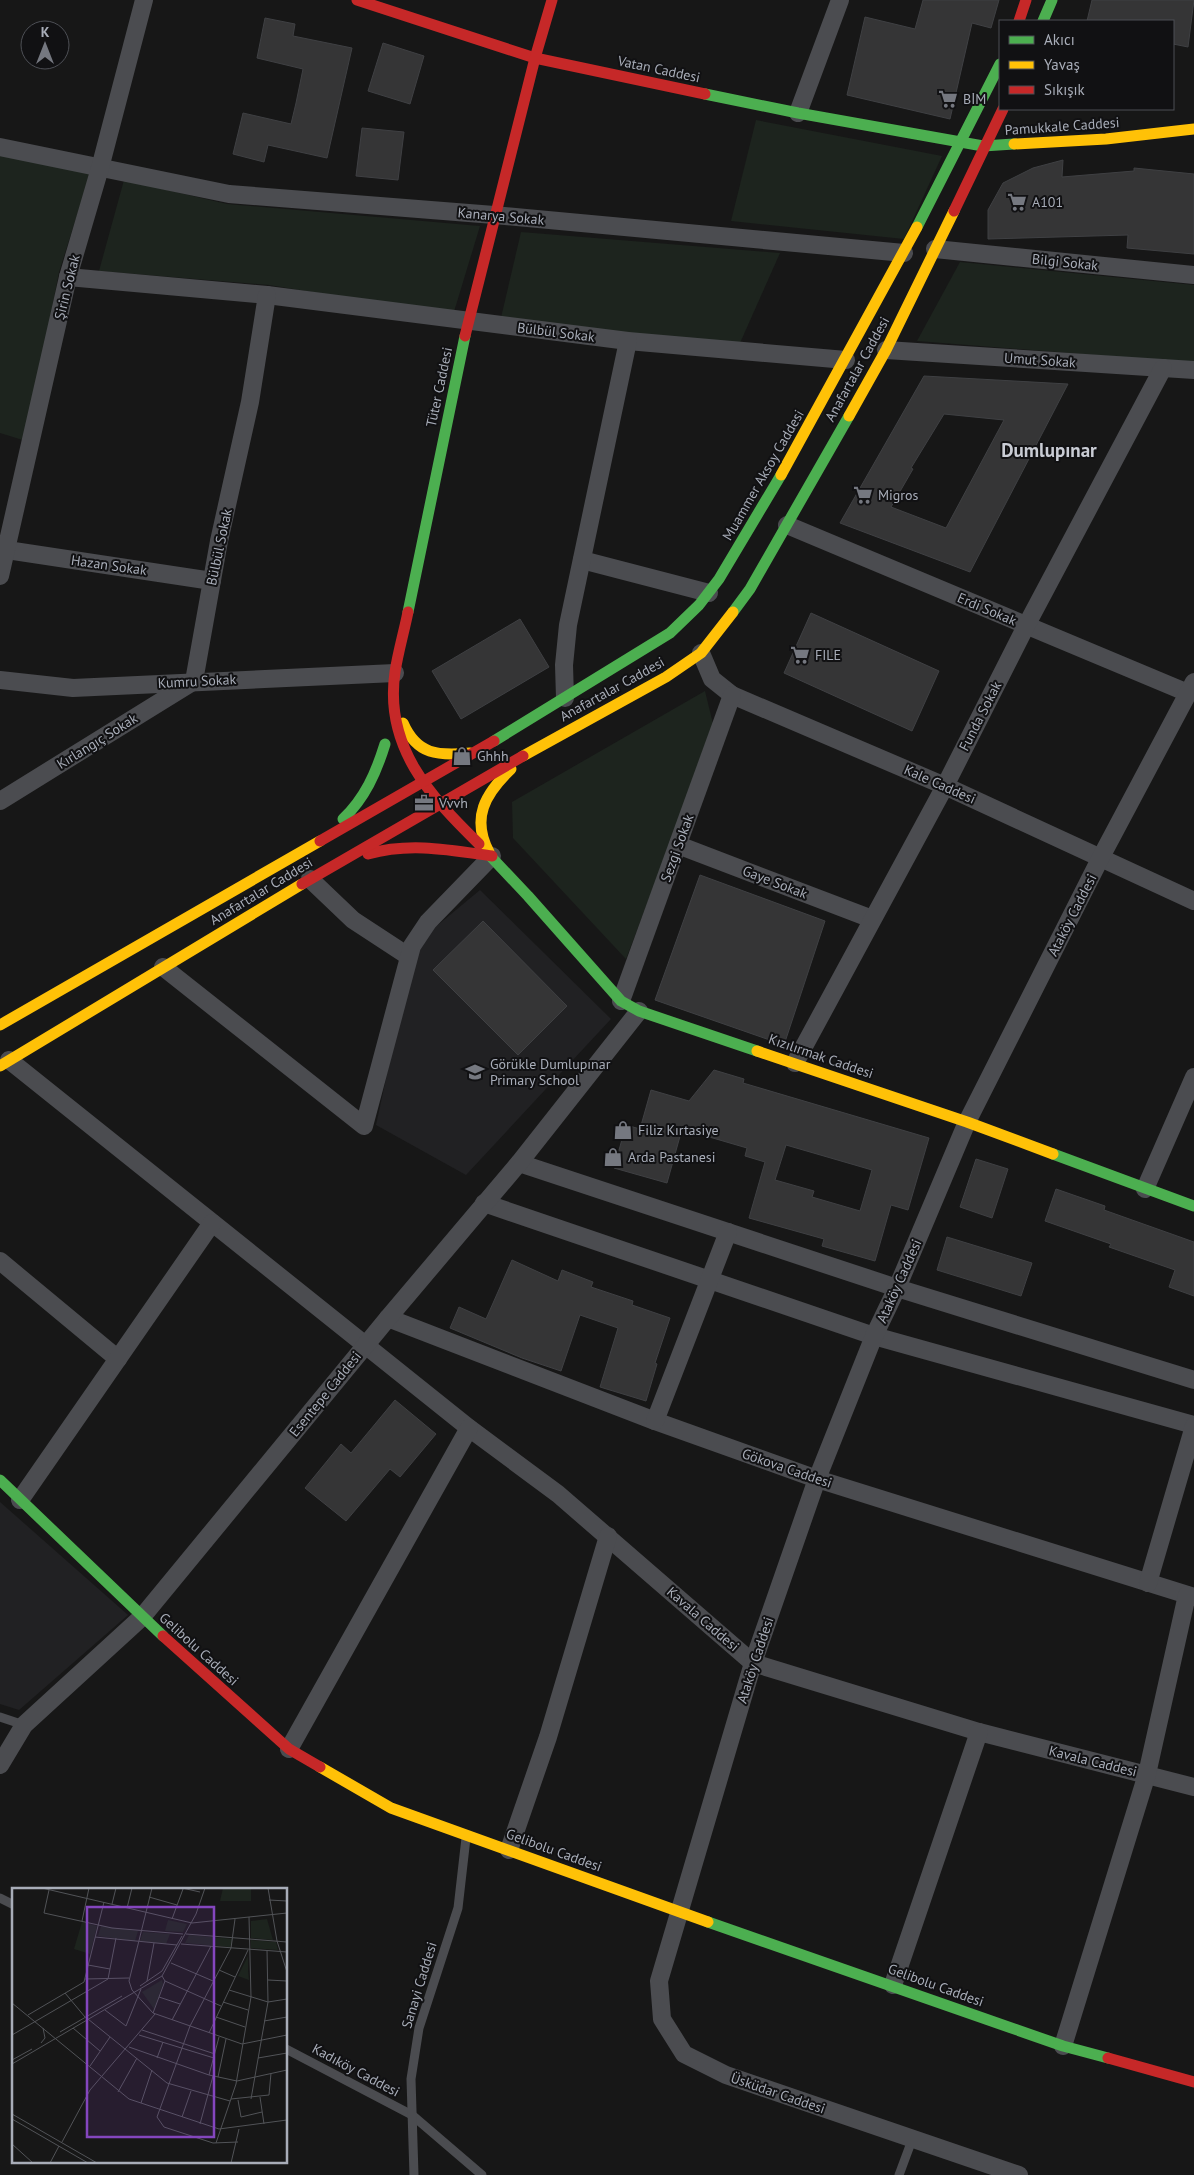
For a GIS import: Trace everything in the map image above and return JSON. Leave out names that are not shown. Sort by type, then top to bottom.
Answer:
[{"type":"street","name":"Şirin Sokak","points":[[0,576],[68,278],[100,168],[144,0]]},
{"type":"street","name":"Tüter Caddesi","points":[[492,856],[440,804],[422,782],[408,758],[397,726],[394,694],[395,673],[468,321],[535,58],[552,0]]},
{"type":"street","points":[[798,113],[840,0]]},
{"type":"street","points":[[1019,20],[1026,0]]},
{"type":"street","points":[[1043,20],[1052,0]]},
{"type":"street","name":"Vatan Caddesi","points":[[368,1],[535,58],[798,113],[961,142]]},
{"type":"street","name":"Muammer Aksoy Caddesi","points":[[422,782],[565,698],[670,633],[709,593],[720,579],[760,512],[846,360],[904,253],[999,66]]},
{"type":"street","points":[[1002,110],[1009,129],[1018,134],[1048,141]]},
{"type":"street","name":"Anafartalar Caddesi","points":[[5,1063],[310,879],[530,752],[666,678],[701,653],[750,589],[886,350],[1002,110]]},
{"type":"street","name":"Pamukkale Caddesi","points":[[961,142],[984,146],[1106,139],[1194,130]]},
{"type":"street","name":"Kanarya Sokak","points":[[0,147],[229,194],[494,215],[904,253]]},
{"type":"street","name":"Bilgi Sokak","points":[[935,250],[1194,275]]},
{"type":"street","name":"Bülbül Sokak","points":[[68,278],[267,295],[628,341],[846,360]]},
{"type":"street","name":"Bülbül Sokak","points":[[194,681],[212,581],[250,402],[267,295]]},
{"type":"street","points":[[565,698],[564,665],[568,625],[628,341]]},
{"type":"street","name":"Umut Sokak","points":[[886,350],[1194,370]]},
{"type":"street","name":"Funda Sokak","points":[[795,1062],[945,786],[1026,626],[1163,368]]},
{"type":"street","name":"Erdi Sokak","points":[[787,525],[1026,626],[1191,688]]},
{"type":"street","name":"Hazan Sokak","points":[[7,550],[212,581]]},
{"type":"street","points":[[582,560],[709,593]]},
{"type":"street","name":"Kale Caddesi","points":[[701,653],[712,679],[732,695],[945,786],[1194,901]]},
{"type":"street","name":"Kumru Sokak","points":[[0,680],[74,688],[395,673]]},
{"type":"street","name":"Kırlangıç Sokak","points":[[0,801],[194,681]]},
{"type":"street","name":"Ataköy Caddesi","points":[[679,1912],[753,1663],[817,1479],[874,1336],[897,1288],[967,1122],[1101,858],[1191,688]]},
{"type":"street","points":[[389,762],[385,736],[385,720],[394,694]]},
{"type":"street","points":[[394,694],[407,735],[418,747],[434,753],[474,752]]},
{"type":"street","name":"Sezgi Sokak","points":[[621,1000],[732,695]]},
{"type":"street","points":[[319,840],[356,808],[370,784],[385,736]]},
{"type":"street","points":[[492,856],[479,832],[482,814],[490,792],[503,776],[530,752]]},
{"type":"street","name":"Anafartalar Caddesi","points":[[0,1025],[319,840],[401,789],[422,782]]},
{"type":"street","name":"Gaye Sokak","points":[[678,845],[872,919]]},
{"type":"street","points":[[408,956],[353,920],[310,879],[384,848],[409,846],[492,856]]},
{"type":"street","points":[[163,967],[364,1126],[408,956],[422,929],[492,856]]},
{"type":"street","name":"Kızılırmak Caddesi","points":[[492,856],[621,1000],[639,1011],[795,1062],[967,1122],[1194,1206]]},
{"type":"street","name":"Esentepe Caddesi","points":[[0,1765],[24,1725],[142,1617],[388,1318],[519,1163],[639,1011]]},
{"type":"street","name":"Kavala Caddesi","points":[[5,1063],[212,1223],[469,1428],[558,1494],[753,1663],[979,1732],[1194,1787]]},
{"type":"street","points":[[1145,1189],[1194,1077]]},
{"type":"street","points":[[519,1163],[897,1288],[1194,1380]]},
{"type":"street","points":[[484,1203],[874,1336],[1194,1426],[1148,1583]]},
{"type":"street","points":[[20,1500],[212,1223]]},
{"type":"street","points":[[655,1421],[728,1232]]},
{"type":"street","points":[[0,1261],[118,1359]]},
{"type":"street","name":"Gökova Caddesi","points":[[388,1318],[655,1421],[817,1479],[1190,1596]]},
{"type":"street","points":[[289,1749],[469,1428]]},
{"type":"street","name":"Gelibolu Caddesi","points":[[0,1480],[142,1617],[289,1749],[391,1808],[679,1912],[1064,2046],[1194,2082]]},
{"type":"street","points":[[509,1850],[548,1737],[608,1536]]},
{"type":"street","points":[[1064,2046],[1147,1774],[1190,1596]]},
{"type":"street","points":[[893,1985],[979,1732]]},
{"type":"street","name":"Üsküdar Caddesi","points":[[679,1912],[659,1981],[662,2019],[684,2054],[726,2075],[1019,2175]]},
{"type":"lane","points":[[0,1717],[24,1725]]},
{"type":"lane","name":"Sanayi Caddesi","points":[[414,2175],[411,2079],[419,2028],[458,1908],[467,1834]]},
{"type":"lane","points":[[0,1898],[12,1904]]},
{"type":"lane","name":"Kadıköy Caddesi","points":[[288,2050],[412,2115],[482,2175]]},
{"type":"lane","points":[[899,2175],[912,2140]]},
{"type":"shaded area","points":[[756,120],[942,156],[904,239],[731,221]]},
{"type":"shaded area","points":[[0,155],[90,174],[59,272],[26,441],[0,433]]},
{"type":"shaded area","points":[[124,180],[227,204],[480,226],[453,315],[269,285],[99,271]]},
{"type":"shaded area","points":[[521,232],[780,253],[740,343],[500,322]]},
{"type":"shaded area","points":[[960,262],[1194,285],[1194,363],[917,341]]},
{"type":"shaded area","points":[[705,691],[714,728],[626,959],[513,838],[512,802]]},
{"type":"shaded area","name":"Görükle Dumlupınar Primary School","points":[[480,890],[611,1019],[466,1175],[376,1125],[415,944]]},
{"type":"shaded area","points":[[0,1502],[128,1615],[19,1710],[0,1704]]},
{"type":"building","points":[[923,0],[999,0],[991,28],[972,23],[950,119],[847,95],[865,17],[915,29]]},
{"type":"building","points":[[1092,0],[1194,0],[1188,47],[1174,44],[1174,20],[1087,20]]},
{"type":"building","points":[[265,18],[295,24],[293,36],[352,48],[327,158],[268,145],[264,162],[233,154],[243,113],[291,124],[296,103],[303,69],[257,58]]},
{"type":"building","points":[[383,43],[424,56],[410,104],[368,91]]},
{"type":"building","points":[[362,128],[404,132],[398,180],[356,176]]},
{"type":"building","points":[[1063,160],[1062,177],[1134,171],[1134,168],[1194,174],[1194,254],[1127,248],[1128,235],[988,239],[988,210],[1003,183],[1033,168]]},
{"type":"building","points":[[924,376],[1068,384],[970,572],[840,523]],"holes":[[[944,414],[1004,420],[946,528],[891,507],[913,469],[911,468]]]},
{"type":"building","points":[[811,613],[939,671],[912,731],[784,673]]},
{"type":"building","points":[[520,619],[549,667],[461,719],[432,671]]},
{"type":"building","points":[[700,875],[825,921],[784,1045],[655,1000]]},
{"type":"building","name":"Görükle Dumlupınar Primary School","points":[[483,921],[567,1006],[518,1055],[433,970]]},
{"type":"building","points":[[714,1070],[744,1079],[743,1083],[929,1138],[908,1210],[891,1205],[875,1261],[822,1246],[824,1239],[749,1218],[765,1162],[745,1156],[747,1148],[682,1129],[667,1183],[614,1168],[626,1125],[640,1129],[651,1090],[689,1101]],"holes":[[[786,1145],[872,1170],[860,1211],[812,1197],[814,1191],[775,1180]]]},
{"type":"building","points":[[976,1159],[1008,1169],[992,1218],[960,1207]]},
{"type":"building","points":[[1056,1189],[1105,1206],[1104,1210],[1194,1242],[1194,1296],[1169,1287],[1175,1270],[1109,1247],[1111,1244],[1045,1221]]},
{"type":"building","points":[[947,1237],[1032,1263],[1021,1296],[937,1270]]},
{"type":"building","points":[[512,1260],[558,1281],[562,1270],[593,1282],[591,1287],[633,1301],[632,1305],[670,1318],[655,1363],[657,1364],[646,1401],[600,1387],[618,1328],[580,1315],[561,1371],[522,1358],[450,1328],[459,1307],[486,1319]]},
{"type":"building","points":[[395,1400],[436,1434],[400,1477],[390,1469],[346,1521],[305,1488],[341,1444],[351,1453]]},
{"type":"traffic: fast","points":[[1043,20],[1052,0]]},
{"type":"traffic: fast","points":[[917,227],[999,66]]},
{"type":"traffic: fast","points":[[705,94],[798,113],[983,146],[1014,144]]},
{"type":"traffic: fast","points":[[408,612],[465,336]]},
{"type":"traffic: fast","points":[[733,612],[750,589],[849,416]]},
{"type":"traffic: fast","points":[[494,741],[670,633],[699,605],[719,579],[781,475]]},
{"type":"traffic: fast","points":[[343,819],[364,794],[378,765],[385,744]]},
{"type":"traffic: fast","points":[[479,844],[621,1001],[639,1011],[757,1051]]},
{"type":"traffic: fast","points":[[1053,1154],[1194,1206]]},
{"type":"traffic: fast","points":[[0,1480],[163,1636]]},
{"type":"traffic: fast","points":[[708,1922],[1063,2046],[1108,2058]]},
{"type":"traffic: slow","points":[[1014,144],[1106,139],[1194,129]]},
{"type":"traffic: slow","points":[[849,416],[886,350],[954,211]]},
{"type":"traffic: slow","points":[[781,475],[917,227]]},
{"type":"traffic: slow","points":[[523,756],[666,677],[701,653],[733,612]]},
{"type":"traffic: slow","points":[[403,723],[415,742],[430,751],[448,754],[470,753]]},
{"type":"traffic: slow","points":[[489,852],[481,828],[481,817],[488,797],[511,769]]},
{"type":"traffic: slow","points":[[0,1025],[320,841]]},
{"type":"traffic: slow","points":[[0,1066],[302,884]]},
{"type":"traffic: slow","points":[[757,1051],[967,1122],[1053,1154]]},
{"type":"traffic: slow","points":[[320,1767],[391,1808],[708,1922]]},
{"type":"traffic: jam","points":[[357,0],[535,58],[705,94]]},
{"type":"traffic: jam","points":[[465,336],[535,58],[552,0]]},
{"type":"traffic: jam","points":[[1019,20],[1026,0]]},
{"type":"traffic: jam","points":[[954,211],[1003,110]]},
{"type":"traffic: jam","points":[[408,612],[395,672],[393,699],[397,724],[404,747],[414,768],[428,788],[479,844]]},
{"type":"traffic: jam","points":[[320,841],[494,741]]},
{"type":"traffic: jam","points":[[302,884],[523,756]]},
{"type":"traffic: jam","points":[[368,854],[399,848],[430,848],[492,856]]},
{"type":"traffic: jam","points":[[163,1636],[289,1749],[320,1767]]},
{"type":"traffic: jam","points":[[1108,2058],[1194,2082]]},
{"type":"place","name":"BİM","points":[[948,99]]},
{"type":"place","name":"A101","points":[[1017,202]]},
{"type":"place","name":"Migros","points":[[863,495]]},
{"type":"place","name":"FILE","points":[[800,655]]},
{"type":"place","name":"Ghhh","points":[[462,756]]},
{"type":"place","name":"Vvvh","points":[[424,803]]},
{"type":"place","name":"Görükle Dumlupınar Primary School","points":[[475,1072]]},
{"type":"place","name":"Filiz Kırtasiye","points":[[623,1130]]},
{"type":"place","name":"Arda Pastanesi","points":[[613,1157]]},
{"type":"district","name":"Dumlupınar","points":[[1049,450]]}]
